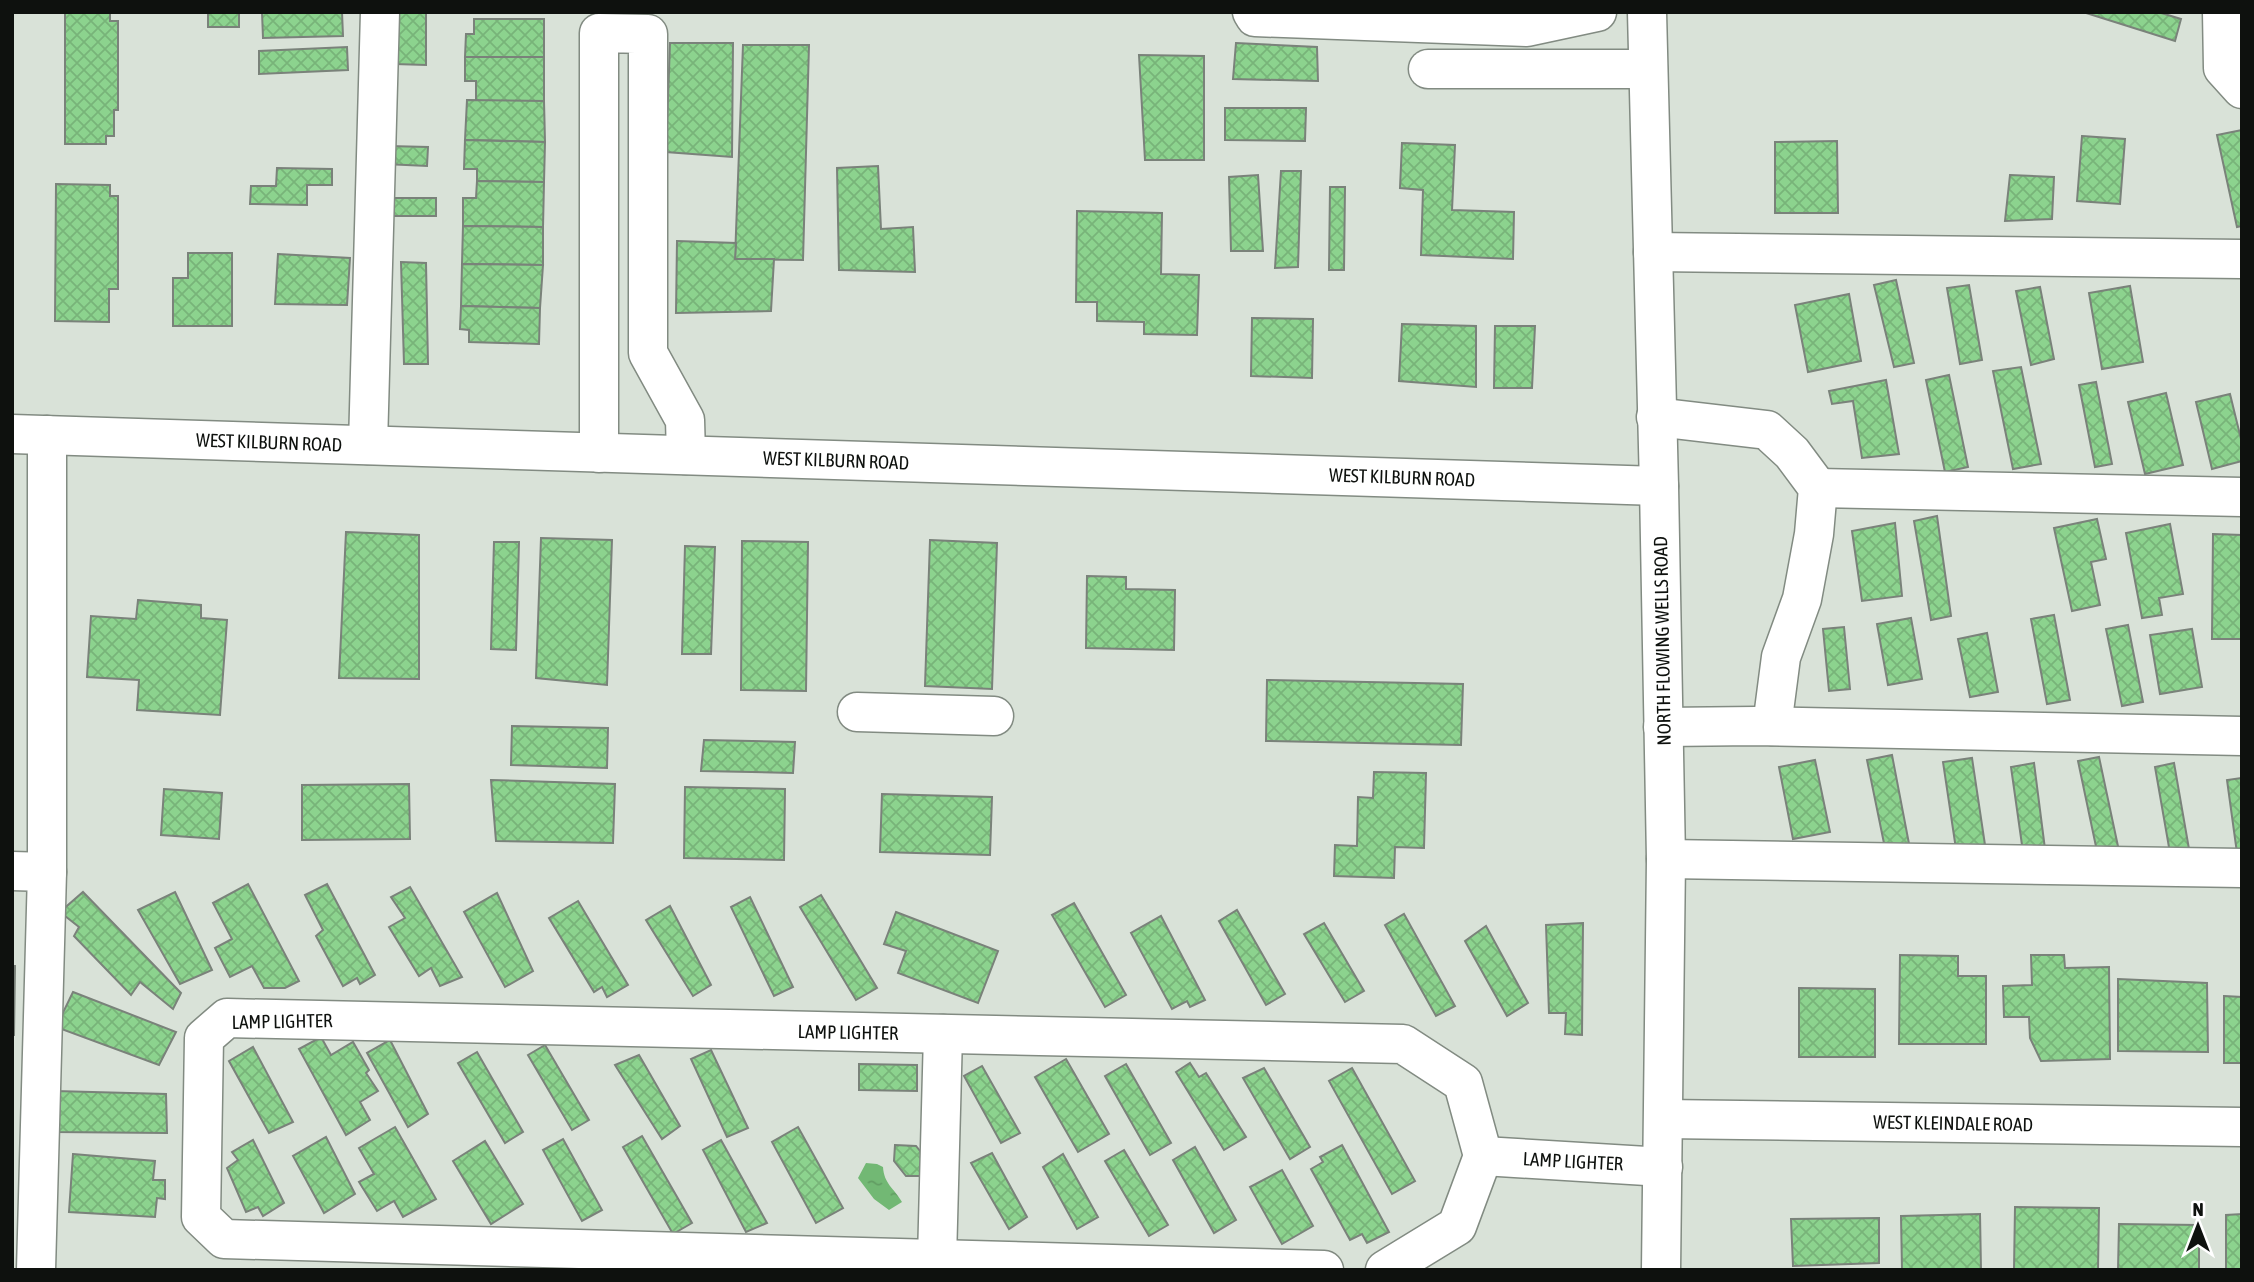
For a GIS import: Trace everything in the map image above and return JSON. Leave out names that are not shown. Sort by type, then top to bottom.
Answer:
[{"type":"street","points":[[368,445],[380,12]]},
{"type":"street","points":[[1252,12],[1255,17],[1527,27],[1597,12]]},
{"type":"street","name":"NORTH FLOWING WELLS ROAD","points":[[1647,12],[1666,859],[1661,1270]]},
{"type":"street","points":[[2222,12],[2223,68],[2242,89]]},
{"type":"street","points":[[599,453],[599,33],[648,34],[648,353],[685,420],[686,455]]},
{"type":"street","points":[[1428,69],[1648,69]]},
{"type":"street","points":[[1653,252],[2242,259]]},
{"type":"street","points":[[1656,417],[1767,430],[1792,453],[1818,488],[1814,534],[1802,599],[1781,657],[1772,726]]},
{"type":"street","points":[[29,435],[30,872],[26,1116],[36,1270]]},
{"type":"street","name":"WEST KILBURN ROAD","points":[[29,435],[1659,486]]},
{"type":"street","points":[[1818,488],[2242,497]]},
{"type":"street","points":[[857,712],[994,716]]},
{"type":"street","points":[[1663,727],[1772,726],[2242,736]]},
{"type":"street","points":[[1666,859],[2242,868]]},
{"type":"street","name":"LAMP LIGHTER","points":[[1324,1270],[224,1239],[201,1217],[204,1038],[227,1018],[1403,1044],[1463,1083],[1483,1156],[1663,1167]]},
{"type":"street","points":[[937,1259],[943,1034]]},
{"type":"street","name":"WEST KLEINDALE ROAD","points":[[1664,1119],[2242,1128]]},
{"type":"street","points":[[1385,1270],[1457,1226],[1483,1156]]},
{"type":"water","points":[[866,1163],[883,1167],[887,1182],[902,1202],[889,1210],[874,1199],[858,1178]]},
{"type":"building","points":[[65,12],[110,12],[110,21],[118,21],[118,110],[114,110],[114,136],[106,136],[106,144],[65,144]]},
{"type":"building","points":[[208,12],[239,12],[239,27],[208,27]]},
{"type":"building","points":[[262,12],[342,12],[343,36],[263,38]]},
{"type":"building","points":[[398,12],[426,12],[426,65],[395,64]]},
{"type":"building","points":[[2083,12],[2158,12],[2181,19],[2175,41]]},
{"type":"building","points":[[474,19],[544,19],[544,57],[465,57],[466,34],[474,34]]},
{"type":"building","points":[[670,43],[733,43],[732,157],[666,152]]},
{"type":"building","points":[[1236,43],[1317,47],[1318,81],[1233,79]]},
{"type":"building","points":[[743,45],[809,45],[803,260],[735,259]]},
{"type":"building","points":[[347,47],[348,70],[259,74],[259,51]]},
{"type":"building","points":[[1139,55],[1204,56],[1204,160],[1145,160]]},
{"type":"building","points":[[465,57],[544,57],[544,101],[476,101],[476,81],[465,81]]},
{"type":"building","points":[[467,100],[544,101],[545,142],[465,140]]},
{"type":"building","points":[[1225,108],[1306,108],[1305,141],[1225,140]]},
{"type":"building","points":[[2242,130],[2242,226],[2237,227],[2217,135]]},
{"type":"building","points":[[2082,136],[2125,139],[2120,204],[2077,201]]},
{"type":"building","points":[[465,140],[545,142],[544,182],[477,181],[477,169],[464,169]]},
{"type":"building","points":[[1837,141],[1838,213],[1775,213],[1775,142]]},
{"type":"building","points":[[1402,143],[1455,145],[1452,210],[1514,212],[1513,259],[1421,255],[1423,190],[1400,188]]},
{"type":"building","points":[[388,146],[428,147],[427,166],[385,164]]},
{"type":"building","points":[[878,166],[881,229],[913,227],[915,272],[839,270],[837,168]]},
{"type":"building","points":[[277,168],[332,169],[332,185],[307,185],[307,205],[250,204],[251,186],[276,186]]},
{"type":"building","points":[[1281,171],[1301,171],[1298,267],[1275,268]]},
{"type":"building","points":[[1258,175],[1263,251],[1231,251],[1229,177]]},
{"type":"building","points":[[2010,175],[2054,177],[2052,219],[2005,221]]},
{"type":"building","points":[[477,181],[544,182],[543,227],[463,226],[463,198],[476,198]]},
{"type":"building","points":[[56,184],[110,185],[110,196],[118,196],[118,289],[109,289],[109,322],[55,321]]},
{"type":"building","points":[[1330,187],[1345,187],[1344,270],[1329,270]]},
{"type":"building","points":[[381,198],[436,198],[436,216],[381,216]]},
{"type":"building","points":[[1077,211],[1162,213],[1161,274],[1199,275],[1197,335],[1144,334],[1144,322],[1097,321],[1097,302],[1076,302]]},
{"type":"building","points":[[463,226],[543,227],[543,265],[462,264]]},
{"type":"building","points":[[677,241],[736,243],[735,259],[774,259],[771,311],[676,313]]},
{"type":"building","points":[[188,253],[232,253],[232,326],[173,326],[173,278],[188,278]]},
{"type":"building","points":[[278,254],[350,258],[347,305],[275,304]]},
{"type":"building","points":[[401,262],[426,263],[428,364],[404,364]]},
{"type":"building","points":[[462,264],[543,265],[540,308],[461,306]]},
{"type":"building","points":[[1896,280],[1914,363],[1894,367],[1874,285]]},
{"type":"building","points":[[1969,285],[1982,360],[1960,364],[1947,288]]},
{"type":"building","points":[[2130,286],[2143,362],[2102,369],[2089,293]]},
{"type":"building","points":[[2040,287],[2054,359],[2031,365],[2016,291]]},
{"type":"building","points":[[1849,294],[1861,361],[1808,372],[1795,305]]},
{"type":"building","points":[[461,306],[540,308],[539,344],[469,342],[469,330],[460,329]]},
{"type":"building","points":[[1252,318],[1313,319],[1312,378],[1251,376]]},
{"type":"building","points":[[1402,324],[1476,326],[1476,387],[1399,381]]},
{"type":"building","points":[[1495,326],[1535,326],[1532,388],[1494,388]]},
{"type":"building","points":[[2021,367],[2041,464],[2013,469],[1993,371]]},
{"type":"building","points":[[1949,375],[1968,467],[1945,472],[1926,380]]},
{"type":"building","points":[[1886,380],[1899,454],[1862,458],[1853,401],[1832,404],[1829,391]]},
{"type":"building","points":[[2096,382],[2112,464],[2095,467],[2079,385]]},
{"type":"building","points":[[2166,393],[2183,465],[2145,474],[2128,402]]},
{"type":"building","points":[[2230,394],[2242,443],[2242,461],[2212,469],[2196,402]]},
{"type":"building","points":[[1937,516],[1951,616],[1931,620],[1914,521]]},
{"type":"building","points":[[2097,519],[2106,559],[2091,562],[2100,605],[2072,611],[2054,528]]},
{"type":"building","points":[[1895,523],[1902,596],[1862,601],[1852,531]]},
{"type":"building","points":[[2170,524],[2183,594],[2159,598],[2162,615],[2142,618],[2126,533]]},
{"type":"building","points":[[346,532],[419,535],[419,679],[339,678]]},
{"type":"building","points":[[2213,534],[2242,535],[2242,639],[2212,639]]},
{"type":"building","points":[[541,538],[612,540],[607,685],[536,678]]},
{"type":"building","points":[[930,540],[997,543],[992,689],[925,686]]},
{"type":"building","points":[[742,541],[808,542],[806,691],[741,690]]},
{"type":"building","points":[[494,542],[519,542],[516,650],[491,649]]},
{"type":"building","points":[[685,546],[715,547],[711,654],[682,654]]},
{"type":"building","points":[[1087,576],[1126,577],[1126,589],[1175,590],[1174,650],[1086,648]]},
{"type":"building","points":[[138,600],[201,605],[201,618],[227,620],[220,715],[137,710],[139,680],[87,677],[91,616],[136,619]]},
{"type":"building","points":[[2054,615],[2070,700],[2047,704],[2031,619]]},
{"type":"building","points":[[1911,618],[1922,679],[1888,685],[1877,624]]},
{"type":"building","points":[[2128,625],[2143,702],[2122,706],[2106,629]]},
{"type":"building","points":[[1844,627],[1850,689],[1829,691],[1823,629]]},
{"type":"building","points":[[2192,629],[2202,687],[2160,694],[2150,635]]},
{"type":"building","points":[[1987,633],[1998,692],[1970,697],[1958,639]]},
{"type":"building","points":[[1267,680],[1463,684],[1461,745],[1266,741]]},
{"type":"building","points":[[512,726],[608,728],[607,768],[511,765]]},
{"type":"building","points":[[704,740],[795,742],[793,773],[701,771]]},
{"type":"building","points":[[1892,755],[1910,849],[1886,853],[1867,760]]},
{"type":"building","points":[[2099,757],[2119,851],[2098,856],[2078,761]]},
{"type":"building","points":[[1972,758],[1985,845],[1956,849],[1943,762]]},
{"type":"building","points":[[1815,760],[1830,832],[1793,839],[1779,767]]},
{"type":"building","points":[[2034,763],[2045,849],[2023,852],[2011,767]]},
{"type":"building","points":[[2174,763],[2189,849],[2170,853],[2155,767]]},
{"type":"building","points":[[1374,772],[1426,773],[1424,848],[1395,847],[1394,878],[1334,876],[1335,845],[1357,846],[1358,797],[1373,798]]},
{"type":"building","points":[[2242,778],[2242,853],[2237,853],[2227,780]]},
{"type":"building","points":[[491,780],[615,784],[613,843],[496,841]]},
{"type":"building","points":[[409,784],[410,839],[302,840],[302,785]]},
{"type":"building","points":[[685,787],[785,789],[784,860],[684,858]]},
{"type":"building","points":[[164,789],[222,793],[219,839],[161,835]]},
{"type":"building","points":[[882,794],[992,797],[990,855],[880,852]]},
{"type":"building","points":[[248,884],[299,981],[285,988],[264,988],[252,966],[230,977],[215,948],[232,939],[213,903]]},
{"type":"building","points":[[327,884],[375,975],[360,984],[357,978],[343,986],[316,936],[323,930],[305,895]]},
{"type":"building","points":[[410,887],[462,977],[440,986],[431,968],[419,976],[389,927],[405,918],[391,897]]},
{"type":"building","points":[[83,892],[181,993],[173,1009],[140,982],[131,995],[74,936],[79,927],[60,912]]},
{"type":"building","points":[[175,892],[212,970],[180,984],[138,910]]},
{"type":"building","points":[[497,893],[533,971],[505,987],[464,912]]},
{"type":"building","points":[[821,895],[877,988],[856,1000],[800,907]]},
{"type":"building","points":[[750,897],[793,987],[774,996],[731,907]]},
{"type":"building","points":[[578,901],[628,985],[607,997],[602,987],[594,992],[549,918]]},
{"type":"building","points":[[1074,903],[1126,995],[1105,1007],[1052,915]]},
{"type":"building","points":[[670,906],[711,985],[693,996],[646,920]]},
{"type":"building","points":[[1237,910],[1285,994],[1266,1005],[1219,921]]},
{"type":"building","points":[[896,912],[998,951],[978,1003],[898,973],[906,951],[884,944]]},
{"type":"building","points":[[1404,914],[1455,1006],[1436,1016],[1385,925]]},
{"type":"building","points":[[1161,916],[1205,1000],[1190,1007],[1187,1001],[1172,1009],[1131,933]]},
{"type":"building","points":[[1324,923],[1364,991],[1345,1002],[1304,934]]},
{"type":"building","points":[[1583,923],[1582,1035],[1565,1034],[1566,1013],[1549,1013],[1546,925]]},
{"type":"building","points":[[1486,926],[1528,1003],[1507,1016],[1465,941]]},
{"type":"building","points":[[1900,955],[1958,956],[1958,976],[1986,976],[1986,1044],[1899,1044]]},
{"type":"building","points":[[2031,955],[2064,955],[2065,968],[2109,967],[2110,1059],[2041,1061],[2030,1038],[2029,1017],[2004,1017],[2003,986],[2032,985]]},
{"type":"building","points":[[12,966],[15,966],[14,1035],[12,1035]]},
{"type":"building","points":[[2118,979],[2207,983],[2208,1052],[2118,1051]]},
{"type":"building","points":[[1799,988],[1875,989],[1875,1057],[1799,1057]]},
{"type":"building","points":[[73,992],[176,1032],[159,1065],[56,1027]]},
{"type":"building","points":[[2224,996],[2242,997],[2242,1063],[2224,1063]]},
{"type":"building","points":[[321,1037],[331,1055],[353,1042],[369,1070],[366,1073],[378,1091],[360,1102],[370,1120],[346,1135],[299,1049]]},
{"type":"building","points":[[390,1040],[428,1114],[408,1127],[367,1053]]},
{"type":"building","points":[[545,1045],[589,1120],[572,1130],[528,1055]]},
{"type":"building","points":[[253,1047],[293,1122],[269,1133],[229,1061]]},
{"type":"building","points":[[711,1050],[748,1128],[727,1137],[691,1059]]},
{"type":"building","points":[[477,1052],[523,1132],[505,1143],[458,1063]]},
{"type":"building","points":[[639,1055],[680,1126],[662,1139],[615,1065]]},
{"type":"building","points":[[1066,1059],[1109,1134],[1078,1152],[1035,1077]]},
{"type":"building","points":[[1190,1063],[1199,1077],[1206,1073],[1246,1137],[1224,1150],[1176,1072]]},
{"type":"building","points":[[859,1064],[917,1065],[917,1091],[859,1090]]},
{"type":"building","points":[[1126,1064],[1171,1143],[1150,1155],[1105,1076]]},
{"type":"building","points":[[982,1066],[1020,1133],[1001,1143],[964,1076]]},
{"type":"building","points":[[1264,1068],[1310,1147],[1290,1159],[1243,1078]]},
{"type":"building","points":[[1352,1068],[1415,1181],[1392,1194],[1329,1081]]},
{"type":"building","points":[[55,1091],[166,1094],[167,1133],[54,1132]]},
{"type":"building","points":[[395,1127],[436,1199],[403,1217],[394,1201],[377,1211],[359,1182],[374,1174],[359,1148]]},
{"type":"building","points":[[798,1127],[843,1208],[816,1223],[772,1142]]},
{"type":"building","points":[[642,1136],[692,1223],[673,1234],[623,1147]]},
{"type":"building","points":[[326,1137],[355,1194],[324,1213],[293,1156]]},
{"type":"building","points":[[563,1139],[602,1210],[582,1221],[543,1150]]},
{"type":"building","points":[[253,1140],[284,1203],[263,1216],[258,1207],[246,1212],[227,1168],[238,1160],[232,1152]]},
{"type":"building","points":[[721,1140],[767,1223],[746,1232],[703,1150]]},
{"type":"building","points":[[485,1141],[523,1204],[491,1224],[453,1161]]},
{"type":"building","points":[[895,1145],[916,1146],[924,1156],[922,1176],[906,1176],[894,1161]]},
{"type":"building","points":[[1342,1145],[1389,1232],[1367,1243],[1362,1234],[1350,1240],[1311,1169],[1323,1162],[1320,1157]]},
{"type":"building","points":[[1195,1147],[1236,1220],[1214,1233],[1173,1160]]},
{"type":"building","points":[[1124,1150],[1168,1225],[1149,1236],[1105,1161]]},
{"type":"building","points":[[992,1153],[1027,1217],[1009,1229],[971,1163]]},
{"type":"building","points":[[73,1154],[155,1161],[153,1180],[165,1180],[165,1199],[157,1198],[155,1217],[69,1212]]},
{"type":"building","points":[[1063,1154],[1098,1217],[1077,1229],[1043,1167]]},
{"type":"building","points":[[1282,1170],[1313,1226],[1282,1244],[1250,1187]]},
{"type":"building","points":[[2015,1207],[2099,1208],[2098,1270],[2014,1270]]},
{"type":"building","points":[[1980,1214],[1981,1270],[1902,1270],[1901,1216]]},
{"type":"building","points":[[2242,1214],[2242,1270],[2226,1270],[2226,1215]]},
{"type":"building","points":[[1879,1218],[1879,1263],[1793,1266],[1791,1219]]},
{"type":"building","points":[[2119,1224],[2199,1225],[2199,1270],[2118,1270]]}]
